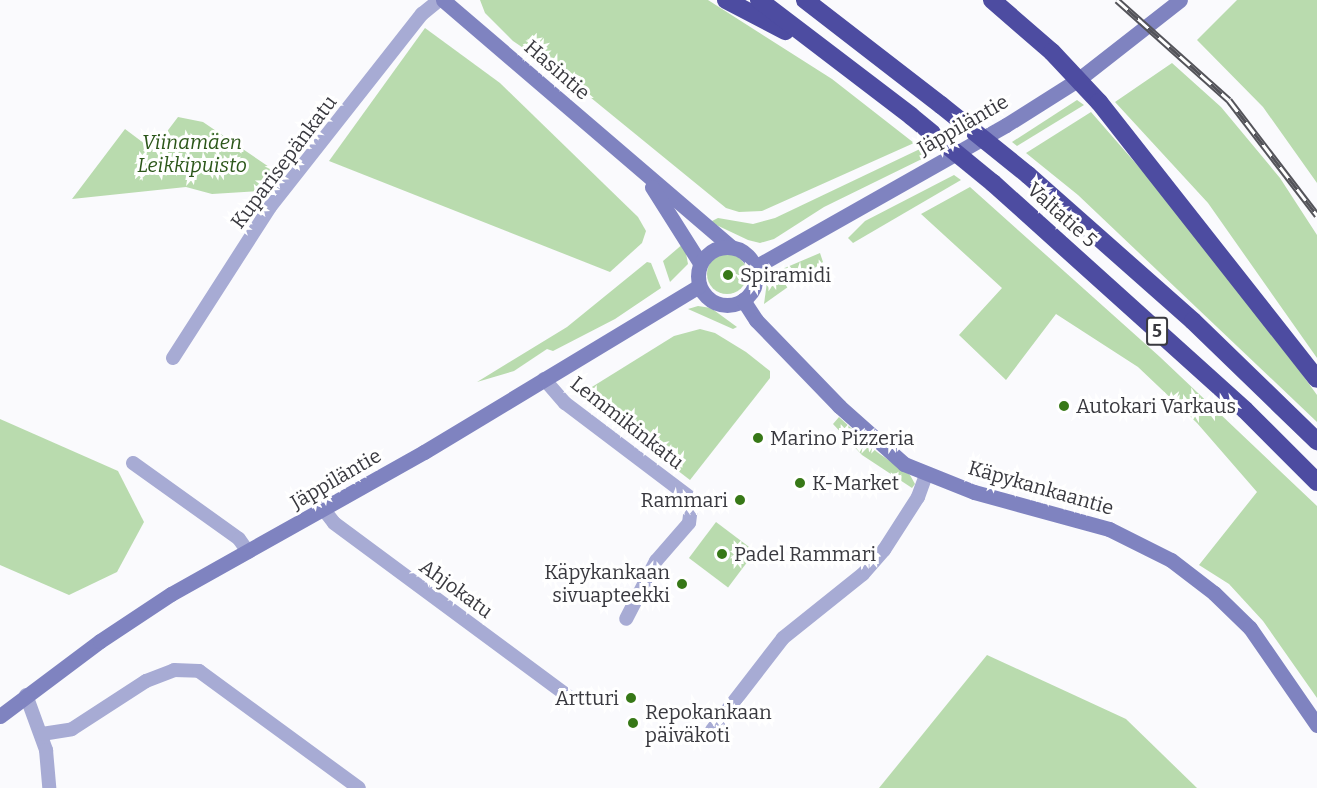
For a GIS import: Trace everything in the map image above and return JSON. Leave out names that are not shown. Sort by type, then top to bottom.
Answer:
[{"type":"highway","points":[[726,0],[827,52]]},
{"type":"highway","name":"Valtatie 5","points":[[759,0],[911,116],[993,183],[1245,410],[1317,482]]},
{"type":"highway","name":"Valtatie 5","points":[[805,0],[1028,175],[1193,321],[1317,441]]},
{"type":"highway","points":[[992,0],[1079,79],[1317,380]]},
{"type":"main road","name":"Hasintie","points":[[441,0],[642,174],[731,247]]},
{"type":"main road","name":"Jäppiläntie","points":[[755,267],[1006,125],[1079,79],[1180,0]]},
{"type":"main road","name":"Hasintie","points":[[642,174],[700,263]]},
{"type":"main road","points":[[731,247],[746,254],[755,267],[755,284],[743,300],[719,304],[706,298],[699,286],[700,263],[713,250],[731,247]]},
{"type":"main road","name":"Jäppiläntie","points":[[0,716],[26,695],[171,594],[324,510],[699,286]]},
{"type":"main road","name":"Käpykankaantie","points":[[743,300],[756,320],[847,413],[886,450],[926,475],[1109,529],[1171,560],[1214,592],[1250,628],[1317,724]]},
{"type":"street","name":"Kuparisepänkatu","points":[[173,358],[270,207],[422,14],[441,0]]},
{"type":"street","name":"Lemmikinkatu","points":[[544,379],[565,403],[689,495],[694,506],[689,523],[656,561],[626,619]]},
{"type":"street","points":[[134,463],[238,539],[248,552]]},
{"type":"street","points":[[712,730],[783,638],[857,579],[884,550],[918,496],[926,475]]},
{"type":"street","name":"Ahjokatu","points":[[324,510],[334,523],[568,696]]},
{"type":"street","points":[[42,734],[72,729],[146,681],[174,670],[199,670],[358,788]]},
{"type":"street","points":[[26,695],[42,734],[49,788]]},
{"type":"green space","points":[[480,0],[708,0],[832,79],[914,143],[762,211],[739,212],[726,208],[563,75],[513,41],[485,13]]},
{"type":"green space","points":[[1237,0],[1317,0],[1317,183],[1263,107],[1197,40]]},
{"type":"green space","points":[[425,28],[500,83],[638,217],[646,231],[642,243],[610,272],[329,161]]},
{"type":"green space","points":[[1172,63],[1221,107],[1280,178],[1317,235],[1317,358],[1208,203],[1115,102]]},
{"type":"green space","points":[[1077,100],[1084,105],[1017,146],[1012,142]]},
{"type":"green space","points":[[1091,112],[1152,182],[1299,370],[1317,395],[1317,422],[1078,195],[1026,153]]},
{"type":"green space","name":"Viinamäen Leikkipuisto","points":[[178,117],[203,122],[275,171],[261,191],[212,194],[186,187],[72,199],[125,129],[153,150]]},
{"type":"green space","points":[[922,148],[930,155],[824,207],[774,239],[760,243],[748,240],[710,222],[718,218],[753,224],[775,218]]},
{"type":"green space","points":[[954,175],[961,180],[853,243],[848,238],[865,221]]},
{"type":"green space","points":[[970,187],[1160,357],[1317,506],[1317,698],[1263,621],[1229,584],[1199,565],[1257,492],[1197,423],[1138,367],[1056,314],[1006,380],[959,335],[1002,288],[921,214]]},
{"type":"green space","points":[[684,243],[688,264],[670,282],[663,261]]},
{"type":"green space","points":[[820,253],[823,262],[764,304],[767,282],[773,273]]},
{"type":"green space","points":[[727,254],[741,260],[747,274],[741,288],[727,294],[713,288],[707,274],[713,260]]},
{"type":"green space","points":[[647,262],[651,263],[661,288],[615,319],[553,351],[547,349],[514,371],[477,382],[567,327]]},
{"type":"green space","points":[[698,306],[711,308],[737,327],[733,329],[688,309]]},
{"type":"green space","points":[[700,329],[715,333],[746,352],[770,371],[770,378],[690,480],[579,395],[674,336]]},
{"type":"green space","points":[[839,417],[877,452],[910,475],[915,484],[912,488],[862,455],[833,424]]},
{"type":"green space","points":[[0,419],[118,471],[144,522],[117,572],[69,595],[0,565]]},
{"type":"green space","name":"Padel Rammari","points":[[716,522],[755,551],[728,587],[689,558]]},
{"type":"green space","points":[[987,655],[1126,719],[1197,788],[879,788]]},
{"type":"railway","points":[[1117,0],[1229,100],[1317,215]]},
{"type":"place","name":"Spiramidi","points":[[728,275]]},
{"type":"place","name":"Autokari Varkaus","points":[[1064,406]]},
{"type":"place","name":"Marino Pizzeria","points":[[758,438]]},
{"type":"place","name":"K-Market","points":[[800,483]]},
{"type":"place","name":"Rammari","points":[[740,500]]},
{"type":"place","name":"Padel Rammari","points":[[722,554]]},
{"type":"place","name":"Käpykankaan sivuapteekki","points":[[682,584]]},
{"type":"place","name":"Artturi","points":[[631,698]]},
{"type":"place","name":"Repokankaan päiväkoti","points":[[633,723]]}]
